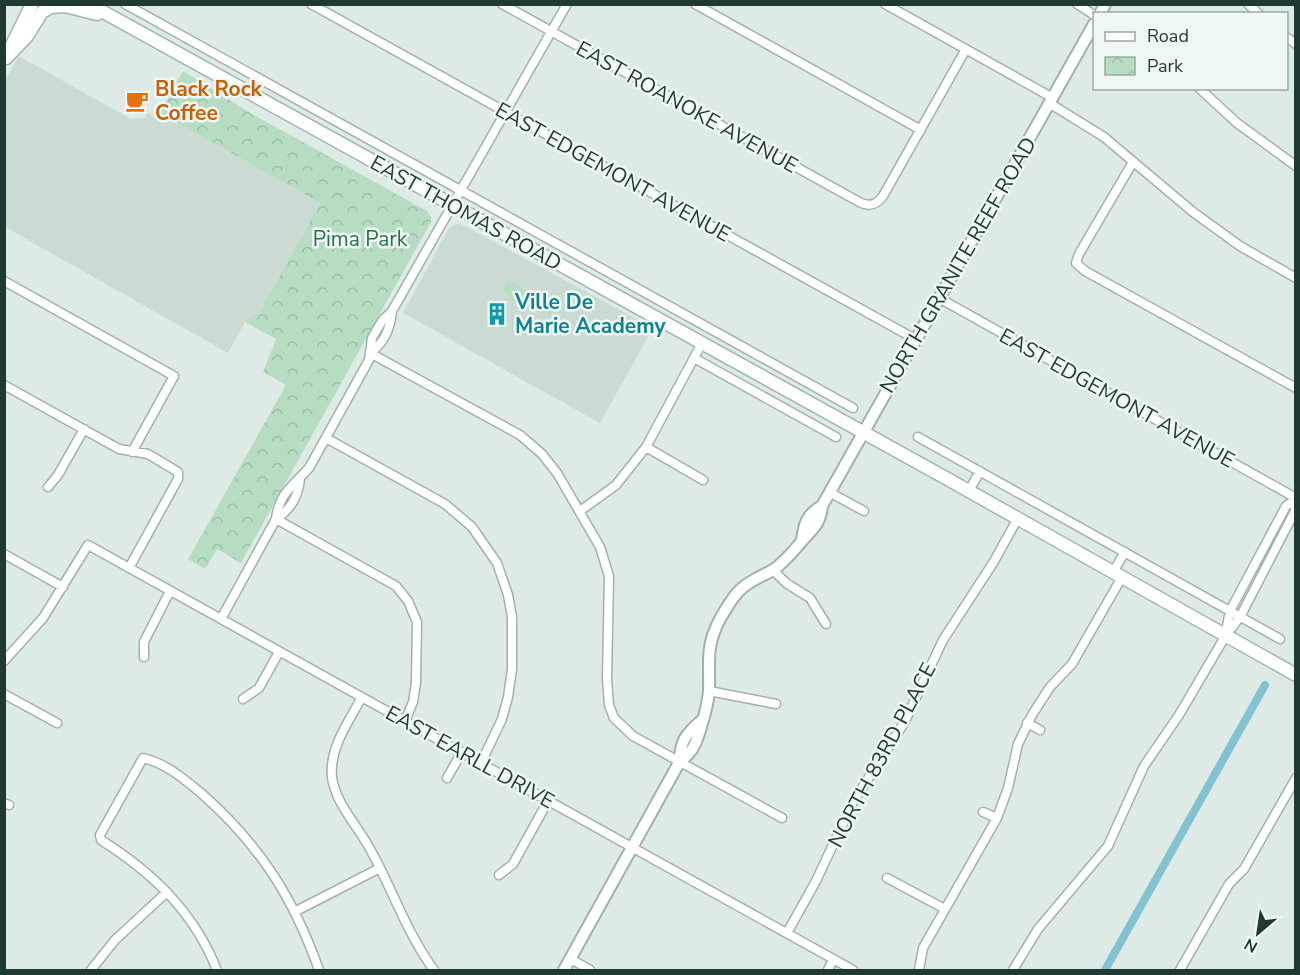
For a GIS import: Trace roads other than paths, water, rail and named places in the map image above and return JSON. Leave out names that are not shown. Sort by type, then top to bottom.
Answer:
[{"type":"main road","points":[[5,59],[32,4]]},
{"type":"main road","name":"EAST THOMAS ROAD","points":[[89,4],[969,490],[1296,675]]},
{"type":"main road","points":[[5,59],[27,36],[42,12],[51,7],[73,7],[114,18]]},
{"type":"street","points":[[114,18],[123,4]]},
{"type":"street","name":"EAST THOMAS ROAD","points":[[123,4],[853,408]]},
{"type":"street","name":"EAST EDGEMONT AVENUE","points":[[311,4],[915,339]]},
{"type":"street","name":"EAST ROANOKE AVENUE","points":[[502,4],[861,203],[873,205],[883,196],[921,130]]},
{"type":"street","points":[[220,619],[276,519],[288,511],[299,491],[300,479],[309,468],[369,360],[372,338],[382,321],[392,311],[567,4]]},
{"type":"street","points":[[695,4],[921,130],[966,50]]},
{"type":"street","points":[[885,4],[1051,100],[1104,137],[1193,213],[1240,246],[1296,278]]},
{"type":"street","points":[[1077,4],[1093,14]]},
{"type":"street","name":"NORTH GRANITE REEF ROAD","points":[[564,970],[680,762],[691,752],[697,740],[709,691],[708,651],[719,622],[735,595],[742,588],[753,579],[773,570],[813,531],[829,492],[1093,27]]},
{"type":"street","points":[[1201,90],[1237,123],[1296,166]]},
{"type":"street","points":[[1133,162],[1079,254],[1076,263],[1085,271],[1296,388]]},
{"type":"street","points":[[4,281],[174,376],[132,452]]},
{"type":"street","name":"EAST EDGEMONT AVENUE","points":[[939,298],[1296,500]]},
{"type":"street","points":[[580,511],[616,485],[646,447],[702,343]]},
{"type":"street","points":[[370,352],[520,435],[542,454],[557,473],[600,547],[609,576],[607,694],[614,718],[633,736],[782,818]]},
{"type":"street","points":[[694,358],[836,437]]},
{"type":"street","points":[[4,385],[119,449],[148,454],[178,472],[178,479],[129,568]]},
{"type":"street","points":[[48,487],[58,475],[84,429]]},
{"type":"street","points":[[918,437],[1280,639]]},
{"type":"street","points":[[326,438],[445,504],[472,526],[497,563],[508,595],[512,617],[512,669],[502,718],[481,763]]},
{"type":"street","points":[[646,447],[703,480]]},
{"type":"street","points":[[969,490],[980,471]]},
{"type":"street","points":[[829,492],[864,512]]},
{"type":"street","points":[[1226,635],[1230,611],[1286,506],[1296,500]]},
{"type":"street","points":[[1013,970],[1038,929],[1108,846],[1144,765],[1179,715],[1226,635],[1240,617],[1294,511],[1296,500]]},
{"type":"street","name":"NORTH 83RD PLACE","points":[[787,933],[816,881],[853,802],[904,723],[943,640],[1018,518]]},
{"type":"street","points":[[276,519],[396,586],[408,601],[417,622],[416,683],[405,721]]},
{"type":"street","name":"EAST EARLL DRIVE","points":[[63,587],[88,544],[853,970]]},
{"type":"street","points":[[919,970],[924,948],[997,818],[1008,788],[1018,744],[1027,723],[1050,687],[1071,664],[1118,574],[1125,552]]},
{"type":"street","points":[[4,554],[63,587],[43,618],[4,661]]},
{"type":"street","points":[[773,570],[786,583],[810,598],[826,624]]},
{"type":"street","points":[[144,657],[144,642],[170,591]]},
{"type":"street","points":[[243,699],[259,687],[279,652]]},
{"type":"street","points":[[709,691],[776,704]]},
{"type":"street","points":[[4,694],[57,723]]},
{"type":"street","points":[[362,697],[335,749],[332,778],[336,794],[380,868],[418,945],[434,970]]},
{"type":"street","points":[[1027,723],[1040,730]]},
{"type":"street","points":[[447,778],[462,752]]},
{"type":"street","points":[[217,970],[186,914],[167,892],[145,870],[101,840],[100,835],[142,758],[159,763],[183,778],[220,810],[256,850],[296,911],[319,970]]},
{"type":"street","points":[[1180,970],[1229,884],[1244,869],[1296,778]]},
{"type":"street","points":[[498,875],[513,864],[548,801]]},
{"type":"street","points":[[983,812],[997,818]]},
{"type":"street","points":[[296,911],[380,868]]},
{"type":"street","points":[[887,878],[945,909]]},
{"type":"street","points":[[92,970],[115,940],[167,892]]},
{"type":"street","points":[[570,959],[590,970]]},
{"type":"street","points":[[828,970],[834,960]]},
{"type":"waterway","points":[[1105,970],[1265,685]]},
{"type":"place","name":"Black Rock Coffee","points":[[137,101]]},
{"type":"place","name":"Ville De Marie Academy","points":[[497,314]]},
{"type":"park label","name":"Pima Park","points":[[360,239]]}]
